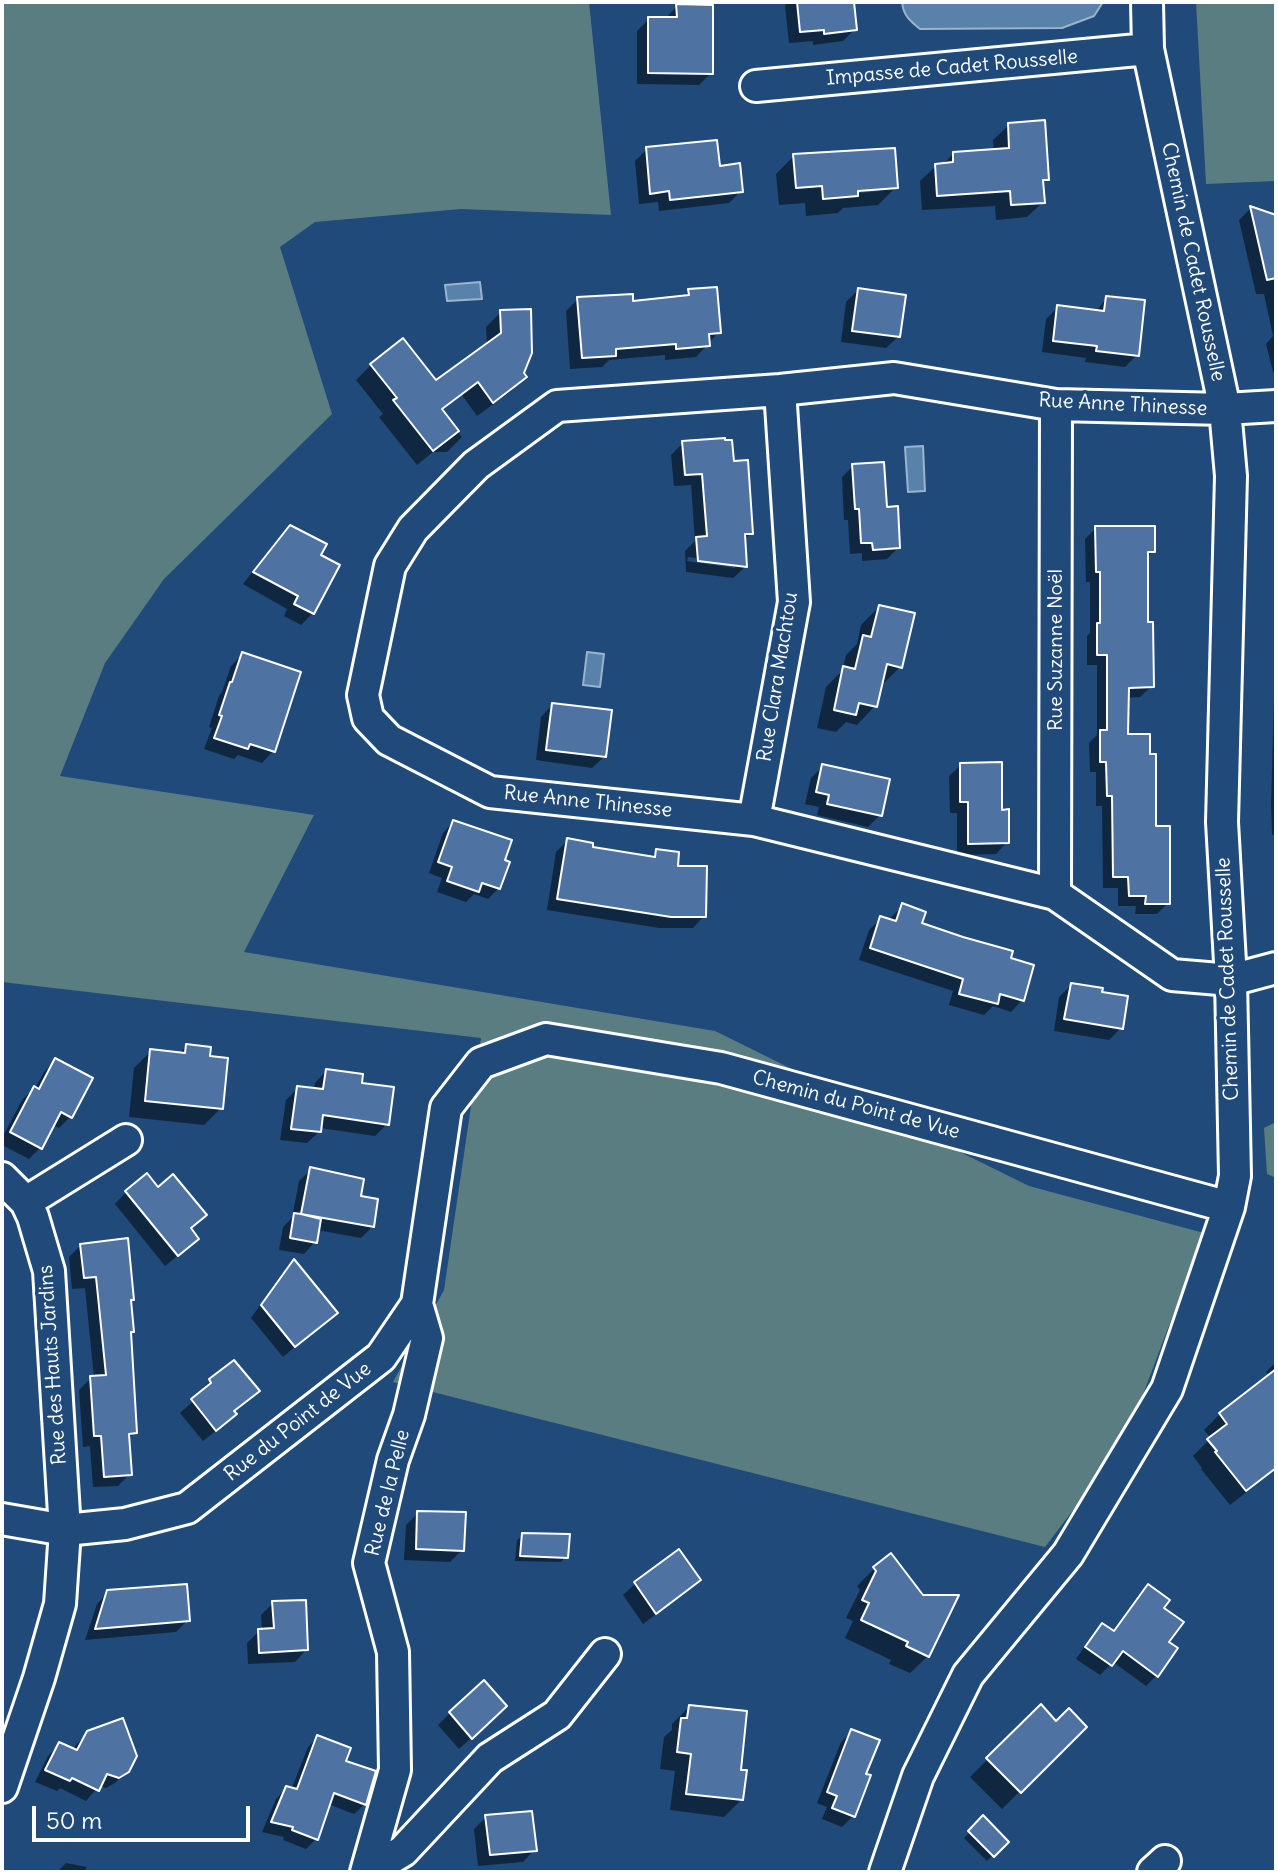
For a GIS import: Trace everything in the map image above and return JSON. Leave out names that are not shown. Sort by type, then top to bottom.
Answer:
[{"type":"street","name":"Chemin de Cadet Rousselle","points":[[885,1872],[918,1776],[968,1675],[1068,1554],[1167,1389],[1229,1207],[1235,1176],[1231,980],[1222,822],[1231,476],[1225,409],[1148,49],[1147,2]]},
{"type":"street","name":"Impasse de Cadet Rousselle","points":[[756,86],[1148,49]]},
{"type":"street","name":"Rue Anne Thinesse","points":[[1276,406],[1225,409],[1056,405],[894,378],[780,390],[557,406],[476,465],[413,529],[390,566],[363,695],[368,718],[389,740],[490,792],[754,820],[1055,894],[1172,975],[1231,980],[1276,968]]},
{"type":"street","name":"Rue Clara Machtou","points":[[754,820],[794,602],[780,390]]},
{"type":"street","name":"Rue Suzanne Noël","points":[[1055,894],[1056,405]]},
{"type":"street","name":"Chemin du Point de Vue","points":[[481,1063],[546,1039],[721,1068],[1229,1207]]},
{"type":"street","name":"Rue du Point de Vue","points":[[2,1519],[65,1530],[125,1524],[187,1508],[381,1357],[417,1304],[446,1108],[481,1063]]},
{"type":"street","points":[[26,1202],[126,1140]]},
{"type":"street","name":"Rue des Hauts Jardins","points":[[2,1178],[26,1202],[49,1271],[65,1530]]},
{"type":"street","name":"Rue de la Pelle","points":[[367,1872],[395,1770],[393,1652],[369,1563],[393,1460],[409,1415],[427,1338],[417,1304]]},
{"type":"street","points":[[2,1787],[60,1604],[65,1530]]},
{"type":"street","name":"Rue de la Pelle","points":[[367,1872],[403,1851],[490,1758],[557,1715],[605,1654]]},
{"type":"green space","points":[[2,2],[589,2],[611,215],[461,209],[315,222],[280,247],[332,414],[164,579],[105,663],[60,776],[314,815],[244,952],[715,1031],[1029,1186],[1204,1233],[1125,1442],[1045,1547],[393,1382],[444,1290],[481,1038],[2,982]]},
{"type":"green space","points":[[1196,2],[1276,2],[1276,181],[1206,184]]},
{"type":"green space","points":[[1276,1122],[1276,1178],[1267,1174],[1264,1128]]},
{"type":"water","points":[[902,2],[1103,2],[1094,16],[1062,28],[920,29],[904,11]]},
{"type":"water","points":[[480,282],[482,299],[447,301],[445,285]]},
{"type":"water","points":[[923,446],[925,491],[908,492],[905,447]]},
{"type":"water","points":[[587,652],[604,654],[600,687],[583,685]]},
{"type":"building","points":[[797,2],[854,2],[857,30],[824,34],[824,30],[800,32]]},
{"type":"building","points":[[676,4],[713,5],[713,74],[648,73],[648,17],[677,17]]},
{"type":"building","points":[[1045,120],[1049,180],[1043,180],[1045,203],[1011,205],[1010,191],[937,196],[935,164],[953,162],[953,152],[1009,148],[1008,123]]},
{"type":"building","points":[[717,140],[720,166],[740,163],[743,192],[670,200],[669,191],[650,194],[646,147]]},
{"type":"building","points":[[895,148],[898,188],[858,191],[858,196],[823,199],[822,186],[796,188],[793,154]]},
{"type":"building","points":[[1250,206],[1276,215],[1276,278],[1267,280]]},
{"type":"building","points":[[717,287],[721,333],[709,334],[710,346],[676,349],[676,344],[616,349],[616,356],[582,358],[577,297],[633,294],[633,301],[689,295],[688,289]]},
{"type":"building","points":[[858,288],[906,295],[900,337],[852,331]]},
{"type":"building","points":[[1106,296],[1145,300],[1139,356],[1096,351],[1097,346],[1053,341],[1057,305],[1104,311]]},
{"type":"building","points":[[531,309],[532,353],[524,373],[527,377],[493,403],[478,382],[442,409],[459,431],[433,451],[393,400],[397,398],[370,364],[403,338],[436,380],[501,333],[500,310]]},
{"type":"building","points":[[732,440],[734,461],[748,460],[753,534],[745,534],[747,567],[698,561],[696,537],[707,536],[702,474],[685,475],[682,441]]},
{"type":"building","points":[[884,462],[887,507],[898,506],[900,548],[873,550],[872,543],[861,543],[852,464]]},
{"type":"building","points":[[290,525],[327,544],[321,555],[340,565],[314,614],[294,604],[298,596],[253,572]]},
{"type":"building","points":[[1095,526],[1155,526],[1155,552],[1148,552],[1148,622],[1153,622],[1154,687],[1129,688],[1128,734],[1150,734],[1150,754],[1156,754],[1156,826],[1170,826],[1170,904],[1145,904],[1146,896],[1129,896],[1128,877],[1113,877],[1112,796],[1107,796],[1106,762],[1100,762],[1100,730],[1107,730],[1107,655],[1097,655],[1100,572],[1096,572]]},
{"type":"building","points":[[879,605],[915,613],[902,668],[887,664],[877,707],[859,703],[856,715],[834,710],[843,666],[855,669],[863,635],[871,637]]},
{"type":"building","points":[[242,652],[301,672],[275,752],[250,744],[248,749],[214,738]]},
{"type":"building","points":[[552,703],[612,710],[606,757],[546,750]]},
{"type":"building","points":[[1002,762],[1002,810],[1009,809],[1009,843],[968,844],[968,802],[960,802],[960,763]]},
{"type":"building","points":[[822,764],[890,779],[882,816],[827,804],[829,795],[816,792]]},
{"type":"building","points":[[453,820],[512,840],[505,860],[510,862],[500,889],[482,883],[479,892],[447,881],[452,867],[438,862]]},
{"type":"building","points":[[567,838],[593,843],[593,847],[655,857],[656,849],[679,852],[678,866],[707,866],[706,917],[671,917],[557,899]]},
{"type":"building","points":[[902,903],[926,912],[922,923],[1013,951],[1011,958],[1034,965],[1024,1001],[1000,994],[998,1004],[959,994],[963,979],[870,948],[880,916],[896,921]]},
{"type":"building","points":[[1071,983],[1128,996],[1123,1029],[1064,1019]]},
{"type":"building","points":[[186,1044],[211,1047],[210,1056],[228,1058],[223,1109],[145,1101],[150,1049],[185,1053]]},
{"type":"building","points":[[55,1058],[93,1078],[72,1118],[61,1112],[42,1149],[10,1132],[34,1086],[39,1089]]},
{"type":"building","points":[[326,1069],[363,1074],[362,1083],[394,1087],[389,1125],[323,1115],[321,1132],[291,1129],[297,1086],[323,1089]]},
{"type":"building","points":[[310,1167],[364,1179],[361,1196],[378,1199],[374,1227],[301,1214]]},
{"type":"building","points":[[147,1173],[158,1187],[173,1174],[207,1215],[191,1228],[199,1239],[178,1256],[125,1191]]},
{"type":"building","points":[[294,1213],[321,1219],[317,1243],[290,1238]]},
{"type":"building","points":[[128,1238],[134,1300],[131,1300],[134,1332],[131,1332],[137,1433],[129,1434],[132,1475],[104,1477],[101,1436],[94,1436],[90,1376],[106,1375],[96,1277],[84,1278],[80,1244]]},
{"type":"building","points":[[294,1259],[338,1313],[295,1347],[261,1305]]},
{"type":"building","points":[[234,1360],[260,1391],[234,1411],[237,1414],[216,1431],[191,1399],[211,1383],[209,1379]]},
{"type":"building","points":[[1276,1369],[1276,1468],[1246,1491],[1207,1439],[1227,1424],[1219,1413]]},
{"type":"building","points":[[417,1511],[466,1512],[464,1551],[416,1549]]},
{"type":"building","points":[[522,1533],[570,1534],[568,1558],[520,1556]]},
{"type":"building","points":[[679,1549],[701,1580],[656,1614],[634,1582]]},
{"type":"building","points":[[891,1553],[923,1595],[959,1595],[929,1657],[906,1646],[908,1642],[861,1620],[869,1603],[862,1600],[876,1571],[873,1567]]},
{"type":"building","points":[[187,1584],[190,1621],[95,1629],[107,1590]]},
{"type":"building","points":[[1148,1584],[1170,1600],[1164,1608],[1184,1622],[1169,1642],[1178,1648],[1158,1677],[1123,1651],[1112,1666],[1085,1647],[1102,1623],[1114,1631]]},
{"type":"building","points":[[306,1600],[308,1650],[259,1653],[258,1629],[274,1628],[272,1601]]},
{"type":"building","points":[[484,1680],[507,1706],[472,1739],[449,1712]]},
{"type":"building","points":[[1041,1704],[1056,1721],[1069,1708],[1087,1727],[1021,1793],[986,1758]]},
{"type":"building","points":[[689,1705],[747,1711],[741,1770],[747,1770],[743,1800],[686,1794],[691,1754],[677,1752],[681,1718],[687,1718]]},
{"type":"building","points":[[123,1718],[137,1756],[129,1772],[119,1778],[107,1774],[99,1791],[45,1770],[59,1742],[77,1750],[87,1731]]},
{"type":"building","points":[[851,1729],[880,1740],[866,1774],[871,1775],[855,1817],[832,1808],[837,1796],[827,1792]]},
{"type":"building","points":[[317,1735],[351,1748],[346,1761],[376,1771],[366,1805],[334,1793],[318,1840],[292,1830],[293,1827],[271,1822],[286,1786],[297,1789]]},
{"type":"building","points":[[532,1811],[537,1851],[490,1855],[485,1815]]},
{"type":"building","points":[[983,1815],[1009,1842],[994,1857],[968,1831]]}]
